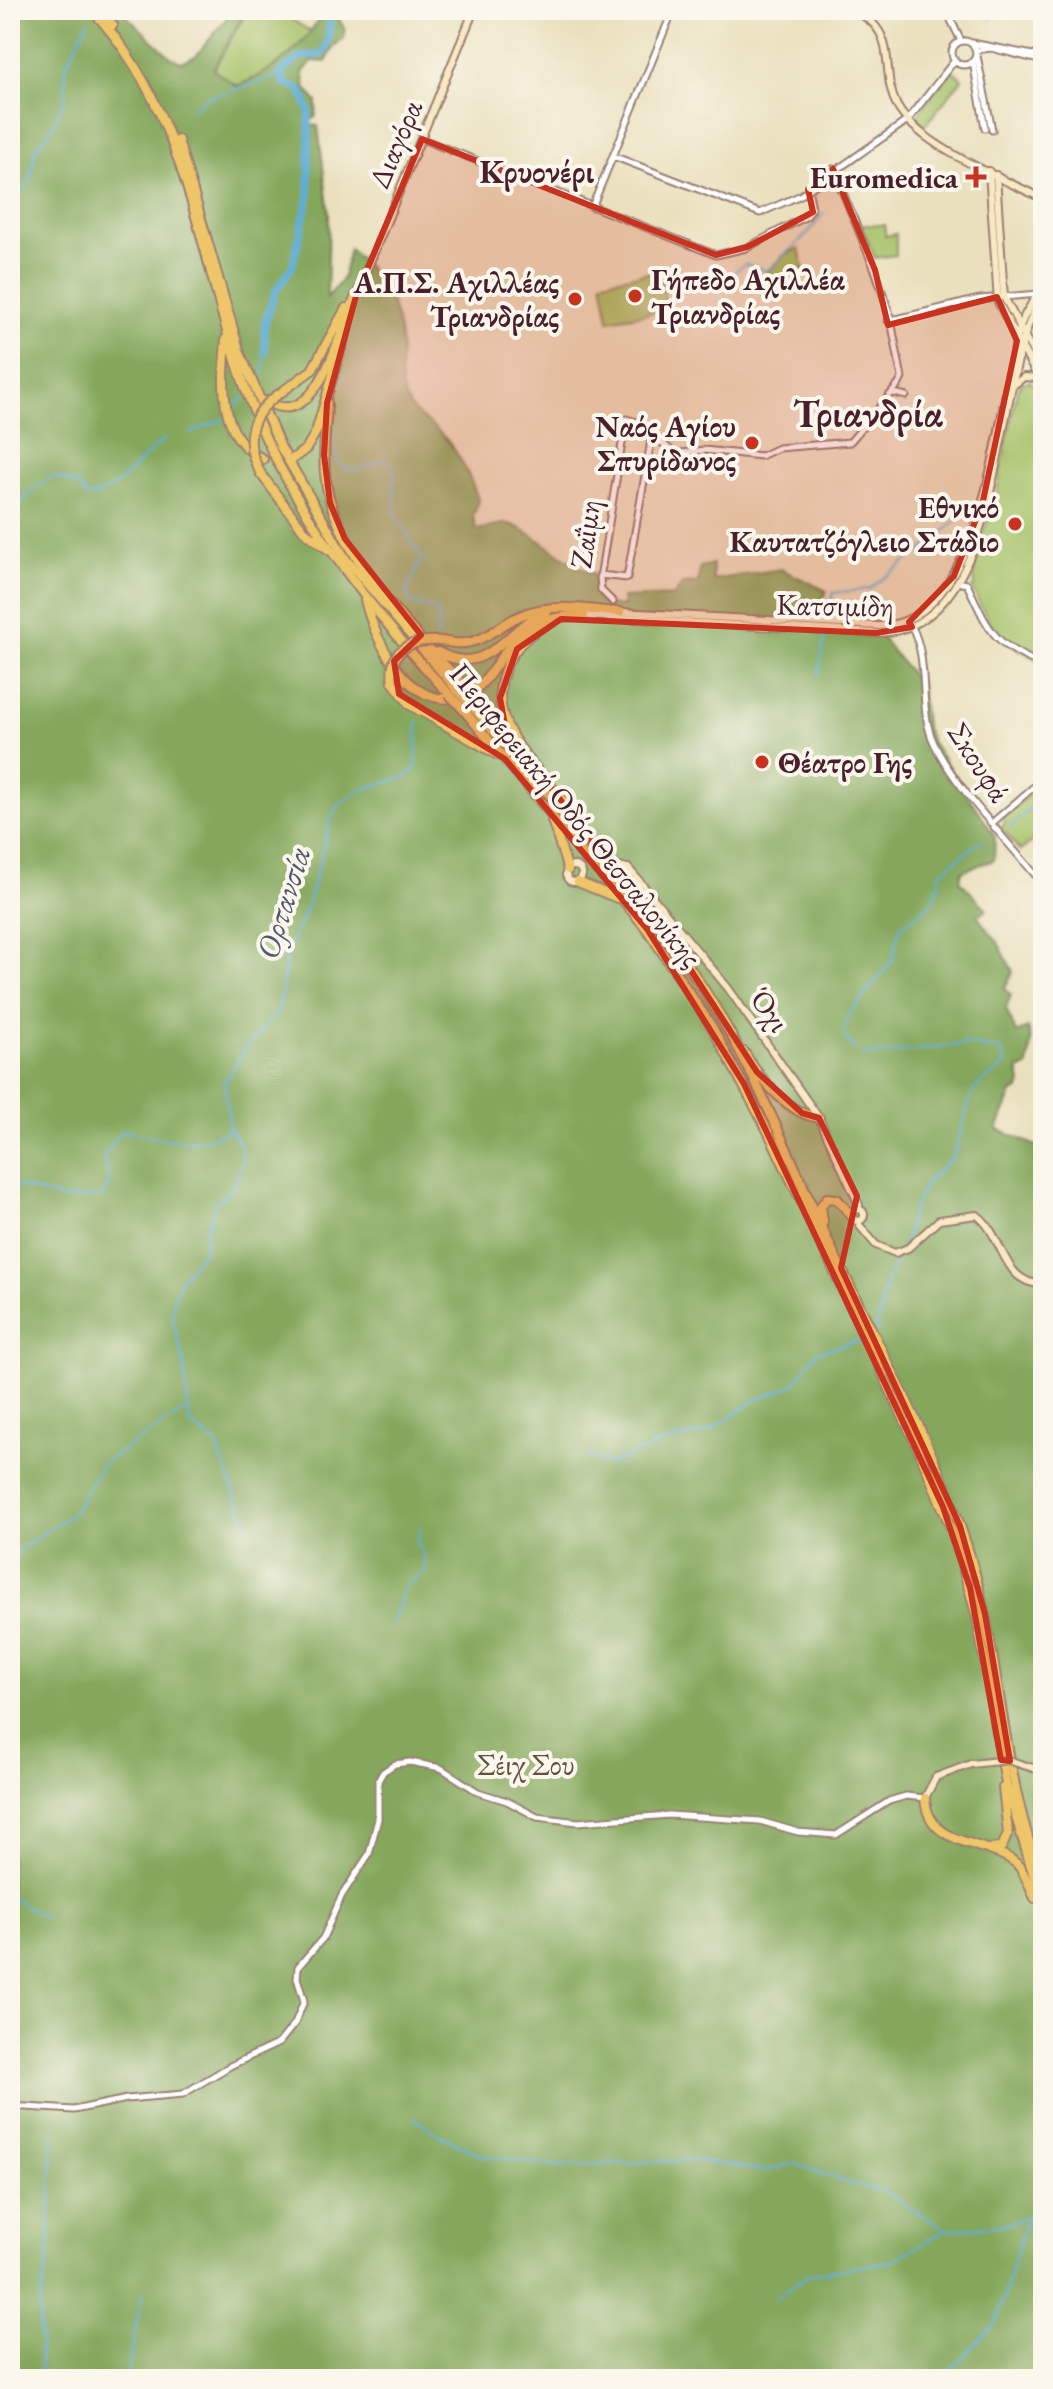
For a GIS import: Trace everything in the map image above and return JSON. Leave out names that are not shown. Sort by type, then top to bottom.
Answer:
[{"type":"highway","name":"Περιφερειακή Οδός Θεσσαλονίκης","points":[[92,10],[132,58],[161,111],[182,171],[227,333],[250,382]]},
{"type":"highway","name":"Περιφερειακή Οδός Θεσσαλονίκης","points":[[100,10],[142,64],[162,100],[192,180],[250,382],[288,479],[331,551],[364,594],[457,690]]},
{"type":"highway","points":[[255,397],[276,406],[293,407],[307,401],[317,387],[356,296]]},
{"type":"highway","points":[[291,460],[310,443],[327,403],[356,296]]},
{"type":"highway","points":[[331,551],[304,531],[261,474],[251,450],[251,426],[262,407],[312,370],[334,325],[351,306]]},
{"type":"highway","points":[[227,333],[226,405],[229,421],[244,446],[263,459]]},
{"type":"highway","name":"Περιφερειακή Οδός Θεσσαλονίκης","points":[[255,397],[321,518],[372,593],[583,834],[653,919],[704,991],[777,1128],[937,1492],[965,1569],[1002,1763],[1024,1852],[1043,1907]]},
{"type":"highway","points":[[327,403],[324,455],[327,489],[334,514],[357,559]]},
{"type":"highway","points":[[321,518],[429,645],[469,704],[521,749],[568,807],[583,834]]},
{"type":"highway","points":[[364,594],[374,628],[400,673],[421,692],[439,697],[461,695],[479,687],[514,639],[536,623],[582,613]]},
{"type":"highway","points":[[505,759],[406,702],[393,682],[394,661],[410,644],[430,639],[454,643],[480,641],[514,618],[532,611],[582,613]]},
{"type":"highway","points":[[429,645],[451,658],[476,659],[493,652],[515,630],[536,616],[620,612]]},
{"type":"highway","points":[[521,749],[501,711],[500,689],[507,664],[519,646],[542,626],[582,613]]},
{"type":"highway","name":"Περιφερειακή Οδός Θεσσαλονίκης","points":[[469,704],[505,759],[662,951],[724,1046],[860,1316]]},
{"type":"highway","points":[[549,812],[568,870]]},
{"type":"highway","points":[[585,874],[624,903]]},
{"type":"highway","points":[[704,991],[716,1004],[762,1078],[802,1113],[819,1118]]},
{"type":"highway","points":[[827,1238],[821,1213],[824,1199],[837,1199],[858,1215]]},
{"type":"highway","name":"Περιφερειακή Οδός Θεσσαλονίκης","points":[[875,1349],[951,1499],[968,1550],[985,1614],[1015,1783],[1043,1882]]},
{"type":"highway","points":[[977,1847],[998,1848],[1007,1840],[1002,1763]]},
{"type":"highway","points":[[925,1798],[928,1814],[943,1832],[1016,1864],[1043,1907]]},
{"type":"main road","name":"Διαγόρα","points":[[356,296],[474,10]]},
{"type":"main road","points":[[852,10],[870,21],[882,35],[895,99],[908,120],[921,132],[1043,199]]},
{"type":"main road","points":[[992,173],[1001,297],[1041,384]]},
{"type":"main road","name":"Κατσιμίδη","points":[[910,624],[950,582],[968,547],[983,501],[1021,343],[1043,287]]},
{"type":"main road","name":"Κατσιμίδη","points":[[582,613],[825,627],[882,626],[921,621],[957,582],[970,557],[988,504],[1021,343],[1020,331],[1040,295]]},
{"type":"main road","points":[[1001,297],[1020,331]]},
{"type":"main road","points":[[1021,343],[1043,371]]},
{"type":"main road","points":[[1012,387],[1024,377],[1041,384]]},
{"type":"main road","name":"Κατσιμίδη","points":[[620,612],[825,627]]},
{"type":"main road","points":[[573,866],[585,874],[568,879],[568,870],[573,866]]},
{"type":"main road","name":"Όχι","points":[[614,866],[628,868],[728,988],[819,1118],[858,1215],[876,1245],[895,1253],[908,1248],[939,1220],[977,1215],[1014,1272],[1027,1282],[1043,1284]]},
{"type":"main road","points":[[925,1798],[936,1777],[971,1764],[1004,1760],[1040,1771]]},
{"type":"street","points":[[592,207],[673,10]]},
{"type":"street","points":[[946,10],[961,41]]},
{"type":"street","points":[[613,156],[758,213],[808,189],[908,120],[955,60],[953,49],[961,41]]},
{"type":"street","points":[[961,41],[1041,58]]},
{"type":"street","points":[[972,43],[976,52],[989,129],[973,62],[976,52]]},
{"type":"street","points":[[976,52],[988,48],[1041,58]]},
{"type":"street","points":[[1041,58],[1042,48]]},
{"type":"street","points":[[955,60],[964,65],[973,62]]},
{"type":"street","points":[[422,139],[719,255],[746,248],[807,216],[812,209],[808,189]]},
{"type":"street","points":[[833,169],[888,309],[895,345]]},
{"type":"street","points":[[890,322],[1001,297],[1040,295]]},
{"type":"street","points":[[600,575],[627,578],[652,435],[677,455],[704,450],[759,456],[778,448],[847,443],[893,393],[902,378],[884,299]]},
{"type":"street","points":[[888,309],[901,320]]},
{"type":"street","points":[[893,331],[901,320]]},
{"type":"street","points":[[893,393],[906,396]]},
{"type":"street","name":"Ζαΐμη","points":[[613,602],[601,590],[600,575],[626,419],[638,422],[652,435]]},
{"type":"street","points":[[648,452],[655,446],[666,448]]},
{"type":"street","points":[[957,582],[967,584],[981,618],[997,638],[1043,665]]},
{"type":"street","name":"Σκουφά","points":[[921,621],[919,646],[932,739],[992,823],[1043,884]]},
{"type":"street","name":"Σκουφά","points":[[910,624],[919,646]]},
{"type":"street","points":[[992,823],[1043,779]]},
{"type":"street","points":[[10,2106],[74,2110],[127,2099],[183,2094],[230,2066],[279,2043],[295,2023],[303,2005],[298,1967],[323,1938],[342,1895],[369,1854],[376,1836],[378,1781],[383,1772],[395,1764],[418,1762],[441,1768],[478,1792],[507,1801],[537,1817],[578,1822],[669,1815],[760,1821],[798,1832],[836,1835],[889,1801],[906,1796],[925,1798]]},
{"type":"highlighted area","points":[[422,139],[716,255],[747,247],[813,212],[808,189],[833,169],[875,270],[888,325],[997,297],[1017,341],[983,501],[954,576],[909,622],[912,627],[876,633],[561,619],[517,649],[500,698],[505,725],[521,749],[681,955],[757,1072],[802,1113],[819,1118],[857,1196],[841,1268],[960,1526],[985,1614],[1010,1761],[1001,1760],[970,1588],[943,1507],[744,1084],[647,929],[505,759],[399,694],[394,661],[421,635],[345,539],[330,503],[324,455],[327,403],[356,296]]},
{"type":"green space","name":"Σέιχ Σου","points":[[10,10],[120,10],[172,58],[181,62],[196,56],[233,10],[245,11],[213,70],[237,86],[288,56],[308,35],[323,10],[334,10],[345,30],[343,40],[334,46],[326,62],[313,61],[303,72],[306,89],[317,102],[316,116],[307,125],[318,126],[329,214],[327,298],[343,278],[349,249],[379,280],[392,305],[401,349],[401,387],[414,411],[446,439],[464,465],[479,502],[473,516],[476,529],[509,524],[524,531],[599,576],[596,597],[602,604],[623,607],[622,598],[674,596],[682,584],[698,583],[700,567],[713,564],[713,580],[781,569],[827,591],[818,610],[820,634],[880,636],[921,686],[925,726],[931,741],[995,836],[994,860],[962,871],[960,881],[987,909],[977,916],[999,944],[1013,972],[1004,989],[1011,995],[1006,1008],[1016,1033],[1028,1028],[1031,1041],[1028,1067],[1018,1070],[1019,1090],[1012,1093],[997,1129],[1043,1149],[1043,2379],[10,2379]]},
{"type":"green space","points":[[248,10],[276,10],[313,33],[270,73],[237,86],[213,70]]},
{"type":"green space","points":[[952,69],[962,79],[923,128],[917,116]]},
{"type":"green space","points":[[861,225],[885,225],[885,236],[896,234],[896,255],[875,258]]},
{"type":"green space","points":[[799,248],[804,271],[768,280],[766,273],[784,255]]},
{"type":"green space","name":"Γήπεδο Αχιλλέα Τριανδρίας","points":[[660,271],[667,310],[609,320],[602,281]]},
{"type":"green space","name":"Εθνικό Καυτατζόγλειο Στάδιο","points":[[1030,381],[1043,395],[1043,662],[1018,649],[999,633],[984,613],[972,587],[975,585],[973,564],[996,495],[1017,390],[1022,383]]},
{"type":"green space","points":[[1043,783],[1043,810],[1033,824],[1038,837],[1020,851],[1001,828],[1005,822],[1002,818]]},
{"type":"waterway","points":[[265,352],[264,326],[275,292],[292,267],[309,197],[309,111],[301,90],[284,83],[281,72],[300,57],[323,54],[333,10]]},
{"type":"waterway","points":[[990,19],[1007,10]]},
{"type":"waterway","points":[[10,207],[30,181],[35,151],[53,126],[65,98],[66,65],[88,22]]},
{"type":"waterway","points":[[230,91],[282,75]]},
{"type":"waterway","points":[[193,109],[207,97],[226,93]]},
{"type":"waterway","points":[[693,277],[722,281],[745,264],[767,271],[804,237],[823,213]]},
{"type":"waterway","points":[[255,382],[263,372],[265,352]]},
{"type":"waterway","points":[[230,413],[244,397]]},
{"type":"waterway","name":"Ορτανσία","points":[[335,401],[333,441],[339,465],[354,471],[385,460],[394,466],[395,513],[422,558],[406,593],[411,602],[438,611],[438,638]]},
{"type":"waterway","points":[[191,433],[226,418]]},
{"type":"waterway","name":"Διαγόρα","points":[[10,519],[33,489],[55,476],[79,486],[86,497],[108,490],[165,439]]},
{"type":"waterway","points":[[828,621],[833,593],[869,589],[939,537],[968,508]]},
{"type":"waterway","points":[[819,673],[826,631]]},
{"type":"waterway","name":"Ορτανσία","points":[[10,1189],[17,1186],[65,1199],[103,1196],[110,1182],[103,1157],[122,1131],[192,1141],[218,1136],[230,1129],[224,1083],[243,1051],[279,1010],[287,953],[307,907],[331,819],[340,803],[366,788],[406,777],[416,768],[418,722]]},
{"type":"waterway","points":[[1010,828],[1043,796]]},
{"type":"waterway","points":[[844,1028],[849,1014],[892,962],[900,928],[933,900],[940,873],[983,839]]},
{"type":"waterway","points":[[843,1034],[856,1051]]},
{"type":"waterway","points":[[864,1054],[965,1044],[1002,1050],[1006,1065],[979,1084],[971,1096],[953,1157],[926,1183],[915,1204],[904,1243]]},
{"type":"waterway","name":"Ορτανσία","points":[[230,1129],[241,1146],[243,1162],[232,1188],[216,1203],[205,1234],[205,1250],[182,1277],[172,1316],[184,1364],[190,1424],[216,1443],[248,1529]]},
{"type":"waterway","points":[[876,1332],[887,1279],[898,1260]]},
{"type":"waterway","points":[[588,1457],[610,1464],[659,1444],[710,1431],[752,1402],[792,1386],[817,1352],[864,1339]]},
{"type":"waterway","name":"Ορτανσία","points":[[10,1564],[21,1549],[73,1513],[103,1463],[186,1410]]},
{"type":"waterway","points":[[393,1623],[406,1585],[424,1573],[423,1556],[417,1541],[421,1528]]},
{"type":"waterway","name":"Ορτανσία","points":[[10,1897],[45,1918]]},
{"type":"waterway","points":[[414,2118],[436,2133]]},
{"type":"waterway","points":[[40,2379],[40,2302],[49,2254],[53,2132]]},
{"type":"waterway","points":[[439,2135],[481,2155],[558,2166],[691,2160],[765,2171],[794,2163],[848,2183],[886,2192],[946,2230],[1004,2225],[1043,2211]]},
{"type":"waterway","points":[[942,2379],[996,2322],[1027,2218]]},
{"type":"waterway","points":[[775,2299],[808,2275],[892,2261],[944,2231]]},
{"type":"waterway","points":[[126,2379],[142,2295]]},
{"type":"place","name":"Euromedica","points":[[976,177]]},
{"type":"place","name":"Γήπεδο Αχιλλέα Τριανδρίας","points":[[635,296]]},
{"type":"place","name":"Α.Π.Σ. Αχιλλέας Τριανδρίας","points":[[575,299]]},
{"type":"place","name":"Ναός Αγίου Σπυρίδωνος","points":[[752,443]]},
{"type":"place","name":"Εθνικό Καυτατζόγλειο Στάδιο","points":[[1015,524]]},
{"type":"place","name":"Θέατρο Γης","points":[[762,762]]},
{"type":"district","name":"Κρυονέρι","points":[[537,172]]},
{"type":"district","name":"Τριανδρία","points":[[868,412]]}]
